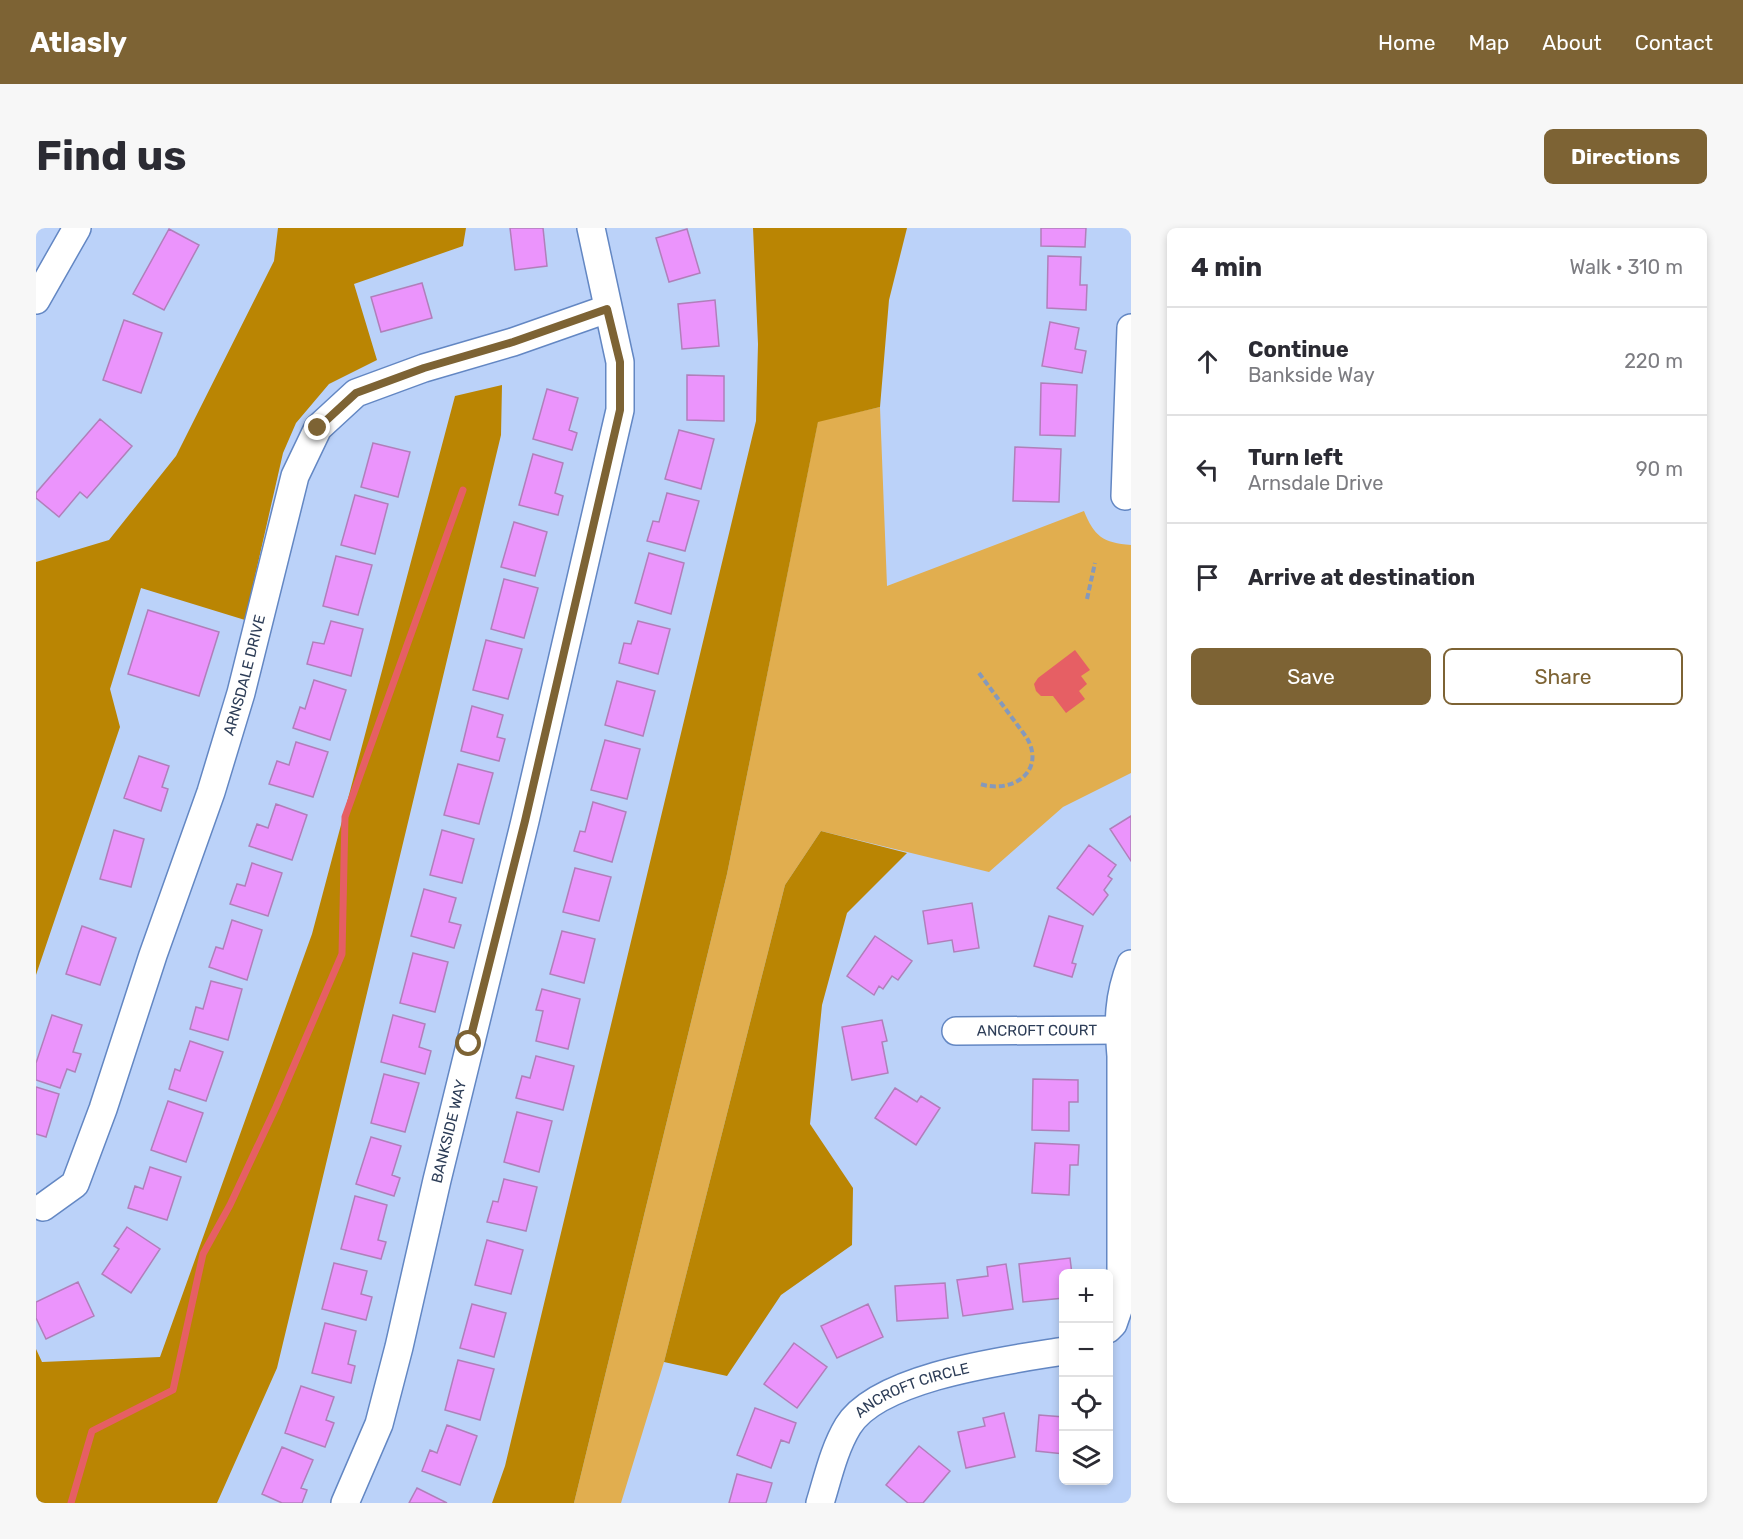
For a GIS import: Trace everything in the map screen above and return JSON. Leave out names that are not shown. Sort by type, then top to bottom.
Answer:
[{"type":"street","points":[[36,300],[77,228]]},
{"type":"street","name":"BANKSIDE WAY","points":[[345,1503],[379,1424],[399,1347],[436,1180],[528,810],[620,410],[620,362],[591,228]]},
{"type":"street","name":"ARNSDALE DRIVE","points":[[43,1208],[75,1184],[103,1109],[153,955],[211,792],[241,693],[296,476],[318,428],[356,393],[424,368],[513,342],[607,309]]},
{"type":"street","points":[[1125,496],[1131,328]]},
{"type":"street","points":[[1113,1324],[1120,1301],[1121,1056],[1118,1030],[1119,1002],[1131,964]]},
{"type":"street","name":"ANCROFT COURT","points":[[956,1031],[1118,1030]]},
{"type":"street","name":"ANCROFT CIRCLE","points":[[820,1503],[835,1453],[849,1424],[872,1402],[911,1383],[974,1366],[1059,1352]]},
{"type":"path","points":[[1087,599],[1095,563]]},
{"type":"path","points":[[979,673],[1027,738],[1032,746],[1033,759],[1028,772],[1009,786],[999,788],[980,784]]},
{"type":"shaded area","points":[[278,228],[466,228],[463,246],[354,284],[377,360],[329,384],[296,423],[283,453],[245,620],[141,588],[110,689],[120,727],[36,975],[36,562],[109,540],[176,456],[274,261]]},
{"type":"shaded area","points":[[753,228],[907,228],[889,300],[880,407],[818,422],[727,874],[574,1503],[492,1503],[505,1466],[756,421],[758,344]]},
{"type":"shaded area","points":[[502,385],[501,435],[277,1368],[217,1503],[36,1503],[36,1349],[42,1362],[160,1357],[312,934],[455,396]]},
{"type":"shaded area","points":[[880,407],[887,586],[1084,511],[1092,527],[1101,537],[1131,545],[1131,773],[1063,807],[989,872],[821,831],[785,885],[664,1362],[621,1503],[574,1503],[727,874],[818,421]]},
{"type":"shaded area","points":[[1075,650],[1090,670],[1081,676],[1087,684],[1079,691],[1085,699],[1066,713],[1053,696],[1041,696],[1034,684],[1038,678]]},
{"type":"shaded area","points":[[821,831],[907,853],[847,913],[822,1005],[810,1124],[853,1188],[852,1245],[781,1295],[727,1376],[664,1362],[785,885]]},
{"type":"building","points":[[510,228],[543,228],[547,266],[515,270]]},
{"type":"building","points":[[1041,228],[1086,228],[1085,247],[1041,246]]},
{"type":"building","points":[[169,229],[199,245],[164,310],[133,294]]},
{"type":"building","points":[[687,229],[700,273],[669,282],[656,238]]},
{"type":"building","points":[[1048,256],[1081,257],[1080,285],[1087,285],[1086,310],[1047,308]]},
{"type":"building","points":[[422,283],[432,318],[381,332],[371,297]]},
{"type":"building","points":[[715,300],[719,346],[682,349],[678,304]]},
{"type":"building","points":[[124,320],[162,333],[141,393],[103,380]]},
{"type":"building","points":[[1050,322],[1079,328],[1075,349],[1086,351],[1082,373],[1042,366]]},
{"type":"building","points":[[687,375],[724,376],[724,421],[687,420]]},
{"type":"building","points":[[1041,383],[1077,385],[1075,436],[1040,435]]},
{"type":"building","points":[[547,389],[578,398],[569,430],[577,433],[572,450],[533,439]]},
{"type":"building","points":[[100,419],[132,446],[87,498],[80,492],[59,517],[36,498],[36,493]]},
{"type":"building","points":[[679,430],[714,439],[701,489],[665,479]]},
{"type":"building","points":[[373,443],[410,452],[398,497],[361,487]]},
{"type":"building","points":[[1015,447],[1061,449],[1059,502],[1013,501]]},
{"type":"building","points":[[533,454],[563,463],[555,493],[563,496],[558,515],[519,505]]},
{"type":"building","points":[[667,493],[699,501],[685,551],[647,541],[653,521],[659,522]]},
{"type":"building","points":[[355,495],[388,504],[375,554],[341,545]]},
{"type":"building","points":[[514,522],[547,532],[535,576],[501,567]]},
{"type":"building","points":[[649,553],[684,563],[671,614],[635,603]]},
{"type":"building","points":[[336,556],[372,565],[358,615],[323,606]]},
{"type":"building","points":[[504,579],[538,588],[524,638],[491,629]]},
{"type":"building","points":[[148,610],[219,632],[199,696],[128,674]]},
{"type":"building","points":[[331,621],[363,629],[351,676],[307,664],[313,642],[324,644]]},
{"type":"building","points":[[638,621],[670,629],[658,674],[619,663],[624,643],[631,644]]},
{"type":"building","points":[[486,640],[522,649],[508,699],[473,690]]},
{"type":"building","points":[[314,680],[346,690],[330,740],[293,728],[300,707],[305,709]]},
{"type":"building","points":[[617,681],[655,691],[643,736],[605,725]]},
{"type":"building","points":[[472,706],[503,715],[497,737],[505,739],[499,761],[461,751]]},
{"type":"building","points":[[605,740],[640,749],[627,799],[591,790]]},
{"type":"building","points":[[296,742],[328,752],[313,797],[269,784],[277,761],[289,765]]},
{"type":"building","points":[[139,756],[169,766],[162,787],[168,789],[161,811],[124,798]]},
{"type":"building","points":[[458,764],[493,773],[479,824],[444,815]]},
{"type":"building","points":[[593,802],[626,812],[612,862],[574,851],[580,831],[585,832]]},
{"type":"building","points":[[276,804],[307,815],[292,860],[249,846],[257,824],[268,828]]},
{"type":"building","points":[[1131,816],[1131,861],[1110,829]]},
{"type":"building","points":[[114,830],[144,839],[131,887],[100,879]]},
{"type":"building","points":[[442,830],[474,839],[462,883],[430,875]]},
{"type":"building","points":[[1089,845],[1116,865],[1108,876],[1112,879],[1104,890],[1108,895],[1093,915],[1057,888]]},
{"type":"building","points":[[252,863],[282,873],[268,916],[230,904],[237,884],[245,886]]},
{"type":"building","points":[[575,868],[611,877],[599,921],[563,912]]},
{"type":"building","points":[[424,889],[456,898],[449,922],[461,925],[454,948],[411,936]]},
{"type":"building","points":[[972,903],[979,948],[954,952],[952,940],[928,944],[923,911]]},
{"type":"building","points":[[1049,916],[1083,926],[1072,963],[1076,964],[1072,977],[1034,966]]},
{"type":"building","points":[[232,920],[262,930],[247,980],[209,967],[216,947],[223,949]]},
{"type":"building","points":[[82,926],[116,938],[100,985],[66,974]]},
{"type":"building","points":[[562,931],[595,939],[584,983],[550,974]]},
{"type":"building","points":[[875,936],[912,961],[898,980],[892,976],[883,989],[879,986],[874,995],[847,976]]},
{"type":"building","points":[[413,953],[448,962],[435,1012],[400,1003]]},
{"type":"building","points":[[211,981],[242,989],[228,1040],[190,1029],[196,1007],[203,1009]]},
{"type":"building","points":[[542,989],[580,999],[568,1049],[536,1041],[543,1011],[536,1010]]},
{"type":"building","points":[[52,1015],[82,1025],[73,1052],[81,1054],[75,1072],[67,1069],[60,1088],[36,1080],[36,1063]]},
{"type":"building","points":[[393,1015],[425,1024],[419,1047],[431,1051],[425,1074],[381,1062]]},
{"type":"building","points":[[882,1020],[887,1041],[882,1042],[888,1073],[852,1080],[842,1027]]},
{"type":"building","points":[[190,1041],[223,1052],[206,1101],[169,1089],[175,1069],[180,1071]]},
{"type":"building","points":[[536,1056],[574,1066],[563,1110],[516,1098],[522,1076],[530,1078]]},
{"type":"building","points":[[384,1074],[419,1083],[405,1132],[371,1123]]},
{"type":"building","points":[[1033,1079],[1078,1080],[1078,1102],[1069,1102],[1069,1131],[1032,1130]]},
{"type":"building","points":[[36,1087],[59,1094],[46,1137],[36,1134]]},
{"type":"building","points":[[895,1088],[917,1102],[921,1096],[940,1108],[916,1145],[875,1118]]},
{"type":"building","points":[[168,1101],[203,1113],[186,1162],[151,1150]]},
{"type":"building","points":[[517,1112],[552,1121],[539,1172],[504,1162]]},
{"type":"building","points":[[371,1137],[401,1146],[392,1175],[400,1178],[394,1196],[356,1184]]},
{"type":"building","points":[[1035,1143],[1079,1145],[1078,1165],[1070,1165],[1069,1195],[1032,1193]]},
{"type":"building","points":[[150,1167],[181,1177],[167,1220],[128,1208],[135,1186],[143,1189]]},
{"type":"building","points":[[504,1179],[537,1187],[526,1231],[487,1222],[493,1201],[498,1202]]},
{"type":"building","points":[[355,1196],[387,1205],[378,1240],[386,1242],[381,1259],[341,1249]]},
{"type":"building","points":[[127,1227],[160,1249],[131,1293],[102,1274],[119,1249],[114,1246]]},
{"type":"building","points":[[487,1240],[523,1250],[511,1294],[475,1285]]},
{"type":"building","points":[[1070,1258],[1071,1269],[1059,1269],[1059,1298],[1023,1302],[1019,1264]]},
{"type":"building","points":[[334,1263],[367,1271],[361,1294],[372,1297],[366,1320],[322,1309]]},
{"type":"building","points":[[1006,1264],[1013,1309],[963,1316],[957,1280],[988,1276],[987,1267]]},
{"type":"building","points":[[78,1282],[94,1316],[46,1339],[36,1318],[36,1302]]},
{"type":"building","points":[[945,1283],[948,1318],[897,1321],[895,1286]]},
{"type":"building","points":[[472,1304],[506,1313],[494,1357],[460,1348]]},
{"type":"building","points":[[868,1304],[883,1337],[837,1358],[821,1326]]},
{"type":"building","points":[[325,1323],[356,1331],[348,1364],[355,1366],[351,1383],[312,1373]]},
{"type":"building","points":[[794,1343],[827,1367],[797,1408],[764,1384]]},
{"type":"building","points":[[458,1360],[494,1369],[480,1420],[445,1410]]},
{"type":"building","points":[[301,1386],[334,1397],[326,1420],[334,1423],[325,1447],[285,1433]]},
{"type":"building","points":[[755,1408],[796,1423],[789,1443],[781,1440],[771,1468],[737,1455]]},
{"type":"building","points":[[1004,1413],[1015,1457],[966,1468],[958,1432],[985,1426],[983,1418]]},
{"type":"building","points":[[1039,1415],[1059,1417],[1059,1453],[1036,1451]]},
{"type":"building","points":[[447,1425],[477,1436],[460,1485],[422,1471],[430,1450],[437,1453]]},
{"type":"building","points":[[919,1446],[950,1471],[923,1503],[908,1503],[886,1485]]},
{"type":"building","points":[[282,1447],[313,1460],[301,1488],[307,1490],[302,1503],[282,1503],[262,1494]]},
{"type":"building","points":[[737,1474],[772,1483],[766,1503],[729,1503]]},
{"type":"building","points":[[417,1488],[447,1503],[409,1503]]},
{"type":"waterway","points":[[71,1503],[92,1431],[173,1390],[203,1254],[230,1205],[276,1107],[342,954],[345,817],[463,490]]},
{"type":"route","points":[[318,428],[356,393],[424,368],[513,342],[607,309],[620,362],[620,410],[525,821],[469,1044]]}]
